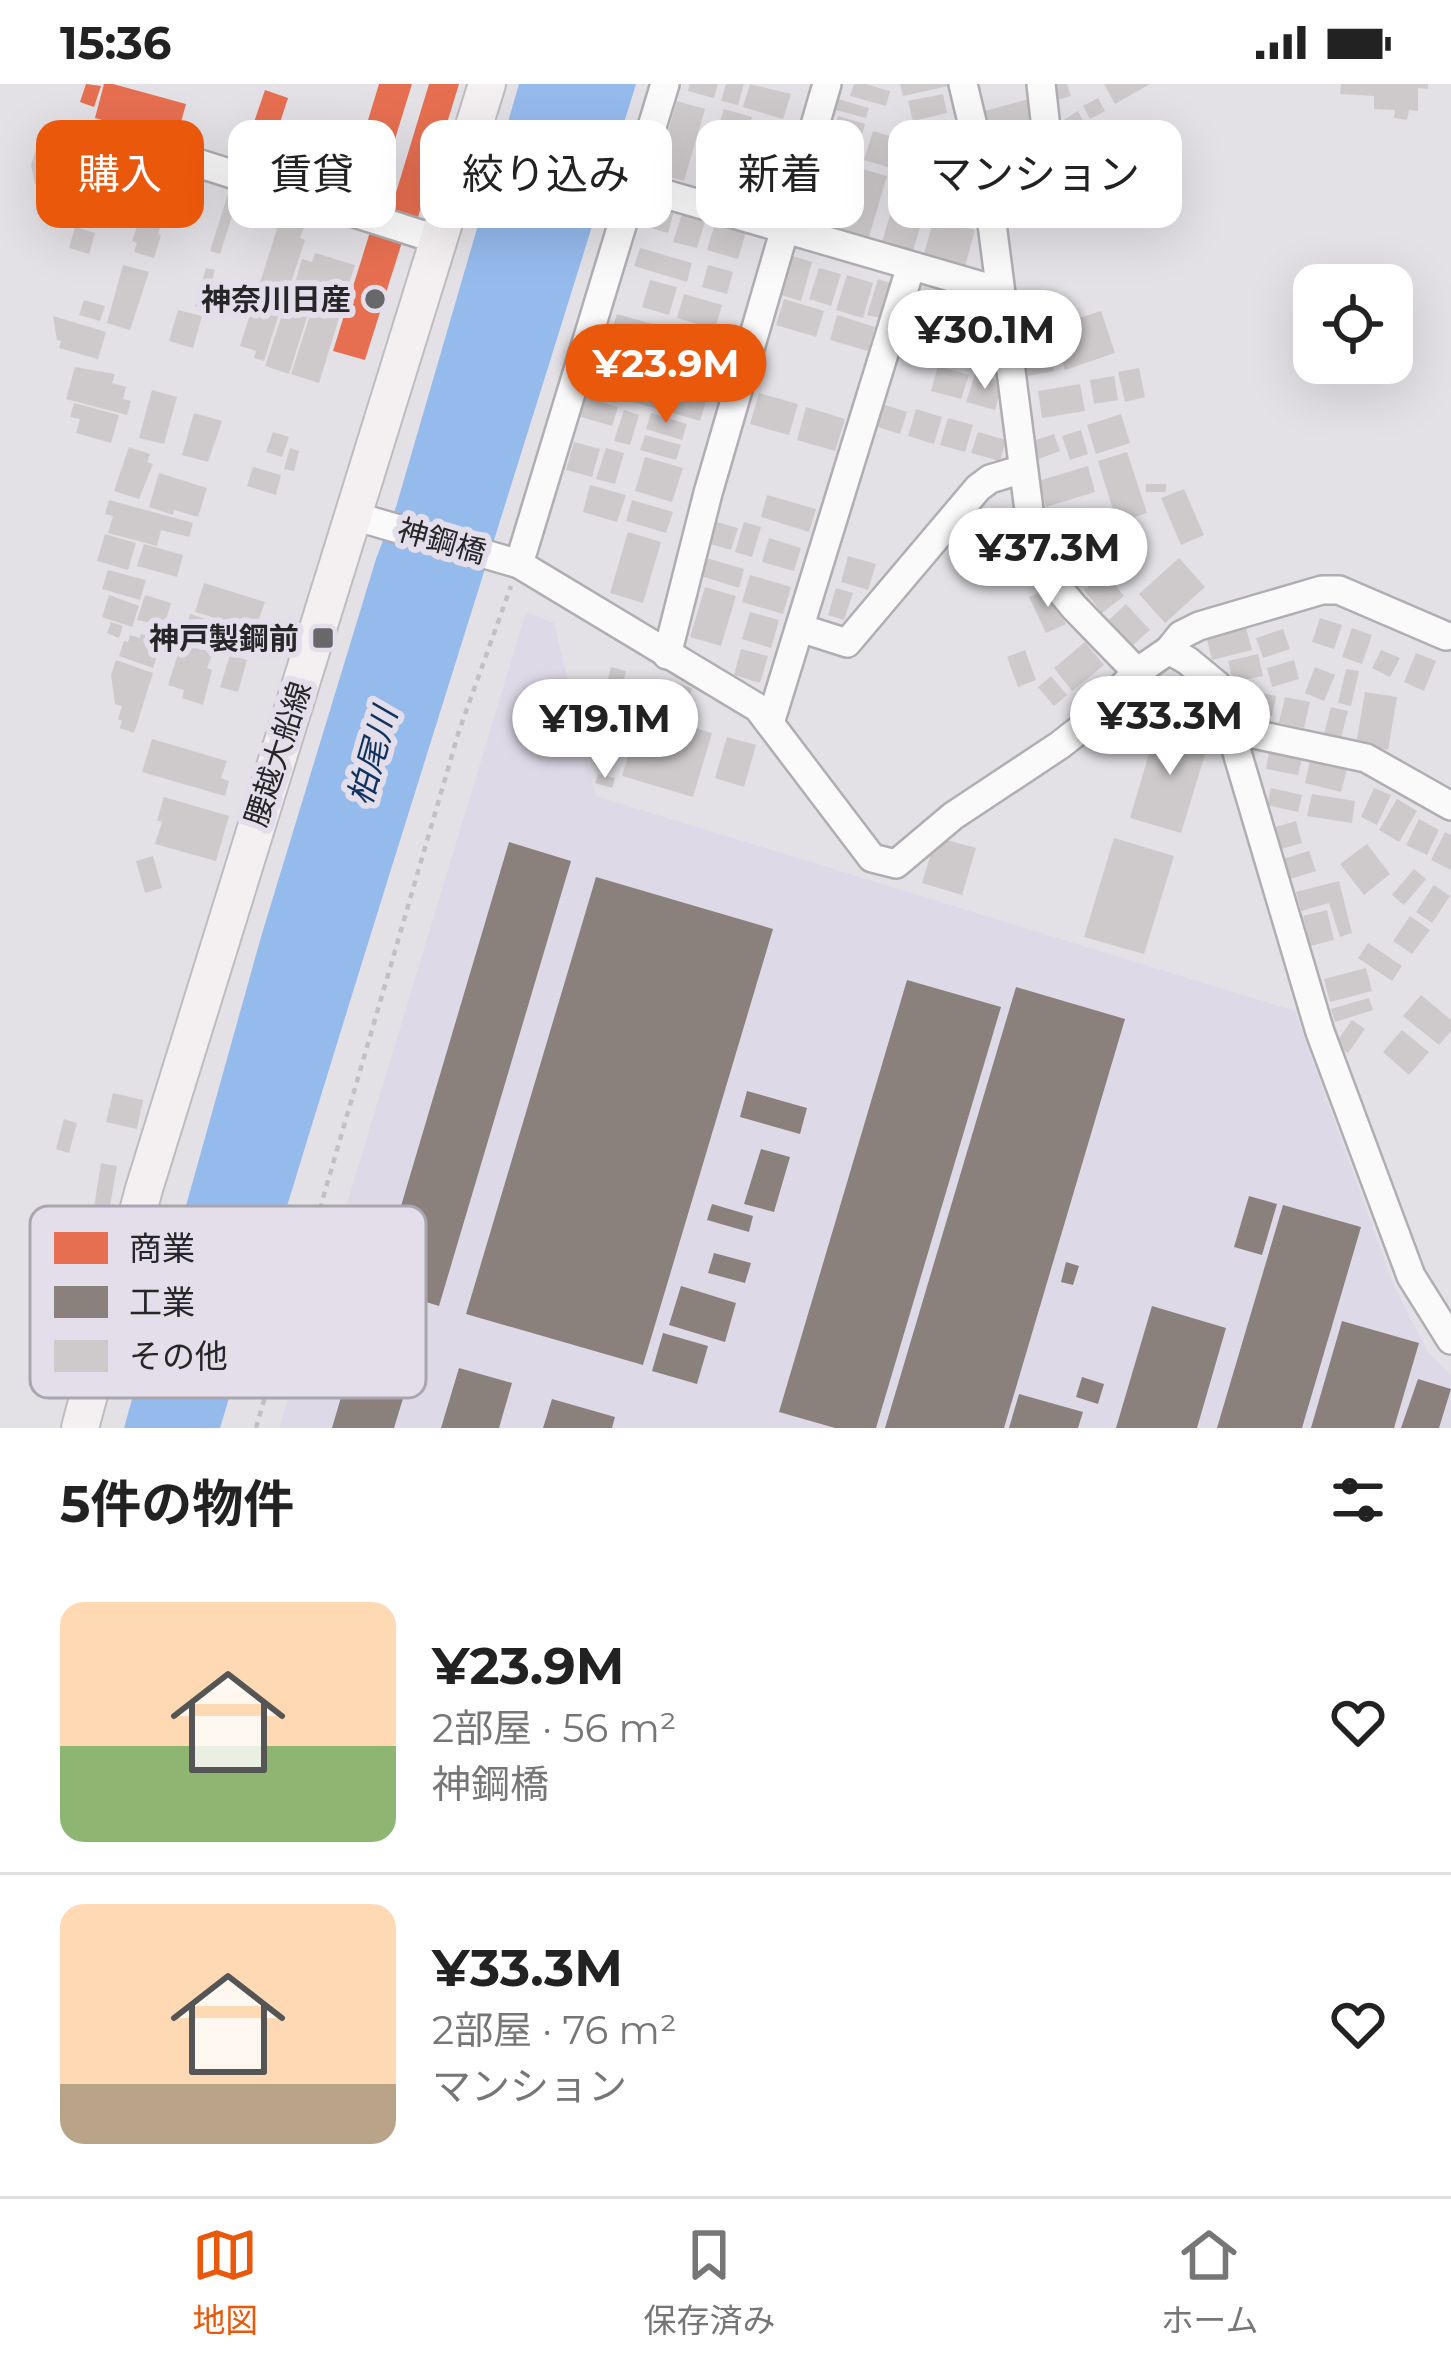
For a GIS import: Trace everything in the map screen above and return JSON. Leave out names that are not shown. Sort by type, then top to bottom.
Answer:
[{"type":"main road","name":"腰越大船線","points":[[139,1206],[366,519],[487,84]]},
{"type":"main road","name":"腰越大船線","points":[[80,1428],[88,1398]]},
{"type":"street","points":[[654,120],[665,84]]},
{"type":"street","points":[[667,655],[708,493],[827,84]]},
{"type":"street","points":[[963,84],[972,120]]},
{"type":"street","points":[[1041,84],[1045,120]]},
{"type":"street","points":[[204,165],[440,240]]},
{"type":"street","points":[[672,196],[999,292]]},
{"type":"street","points":[[512,562],[620,228]]},
{"type":"street","points":[[992,228],[1030,518],[1049,577],[1137,672],[1199,626],[1322,590],[1339,590],[1446,636]]},
{"type":"street","points":[[770,723],[910,266]]},
{"type":"street","points":[[800,628],[847,644],[978,488],[990,479],[1023,469]]},
{"type":"street","name":"神鋼橋","points":[[366,519],[512,562],[758,708],[872,858],[896,864],[953,816],[1083,727],[1137,672]]},
{"type":"street","points":[[1168,650],[1217,685],[1320,1032],[1411,1276],[1447,1334]]},
{"type":"street","points":[[1231,728],[1366,758],[1451,806]]},
{"type":"path","points":[[321,1206],[512,562]]},
{"type":"path","points":[[256,1428],[265,1398]]},
{"type":"shaded area","points":[[526,612],[554,623],[596,796],[1295,1011],[1393,1284],[1428,1352],[1451,1375],[1451,1428],[279,1428],[288,1398],[426,1398],[426,1206],[346,1206]]},
{"type":"water","points":[[519,84],[636,84],[625,120],[509,120]]},
{"type":"water","name":"柏尾川","points":[[477,228],[591,228],[288,1206],[186,1206],[261,937],[396,507]]},
{"type":"water","points":[[132,1398],[229,1398],[220,1428],[124,1428]]},
{"type":"building: 商業","points":[[86,84],[101,86],[94,107],[80,102]]},
{"type":"building: 商業","points":[[104,84],[186,104],[182,120],[95,118]]},
{"type":"building: 商業","points":[[379,84],[412,84],[396,136],[396,120],[368,120]]},
{"type":"building: 商業","points":[[429,84],[459,84],[448,120],[420,120],[418,217],[396,210],[396,193]]},
{"type":"building: 商業","points":[[265,90],[288,98],[281,120],[255,120]]},
{"type":"building: 商業","points":[[370,232],[402,242],[365,360],[333,351]]},
{"type":"building: 工業","points":[[509,842],[571,861],[439,1306],[426,1302],[426,1206],[401,1206]]},
{"type":"building: 工業","points":[[596,877],[773,929],[643,1365],[466,1314]]},
{"type":"building: 工業","points":[[907,980],[1001,1007],[876,1428],[835,1428],[779,1412]]},
{"type":"building: 工業","points":[[1016,987],[1125,1019],[1004,1428],[885,1428]]},
{"type":"building: 工業","points":[[747,1091],[807,1108],[800,1134],[740,1117]]},
{"type":"building: 工業","points":[[761,1149],[790,1157],[774,1212],[744,1204]]},
{"type":"building: 工業","points":[[1249,1196],[1277,1204],[1262,1255],[1234,1247]]},
{"type":"building: 工業","points":[[712,1204],[753,1216],[749,1232],[707,1220]]},
{"type":"building: 工業","points":[[1283,1205],[1361,1227],[1302,1428],[1217,1428]]},
{"type":"building: 工業","points":[[714,1253],[751,1263],[745,1283],[708,1273]]},
{"type":"building: 工業","points":[[1066,1262],[1079,1266],[1073,1285],[1061,1282]]},
{"type":"building: 工業","points":[[681,1286],[736,1303],[725,1342],[669,1325]]},
{"type":"building: 工業","points":[[1152,1306],[1226,1328],[1197,1428],[1116,1428]]},
{"type":"building: 工業","points":[[1342,1321],[1419,1343],[1394,1428],[1311,1428]]},
{"type":"building: 工業","points":[[663,1333],[708,1346],[697,1384],[652,1371]]},
{"type":"building: 工業","points":[[459,1368],[512,1383],[499,1428],[441,1428]]},
{"type":"building: 工業","points":[[1082,1377],[1104,1384],[1098,1404],[1076,1397]]},
{"type":"building: 工業","points":[[1418,1379],[1451,1389],[1439,1428],[1401,1428]]},
{"type":"building: 工業","points":[[1019,1394],[1083,1412],[1078,1428],[1009,1428]]},
{"type":"building: 工業","points":[[341,1398],[403,1398],[394,1428],[332,1428]]},
{"type":"building: 工業","points":[[552,1399],[615,1417],[612,1428],[543,1428]]},
{"type":"building: その他","points":[[690,84],[718,84],[714,98],[688,91]]},
{"type":"building: その他","points":[[726,84],[744,84],[738,105],[721,101]]},
{"type":"building: その他","points":[[750,84],[791,94],[783,119],[743,107]]},
{"type":"building: その他","points":[[854,84],[890,91],[886,106],[850,96]]},
{"type":"building: その他","points":[[900,84],[949,84],[949,86],[903,96]]},
{"type":"building: その他","points":[[1052,84],[1067,84],[1071,96],[1057,100]]},
{"type":"building: その他","points":[[1104,84],[1150,84],[1115,104]]},
{"type":"building: その他","points":[[1341,84],[1428,84],[1428,89],[1418,88],[1418,111],[1409,110],[1407,120],[1394,118],[1395,110],[1374,109],[1374,96],[1340,94]]},
{"type":"building: その他","points":[[943,94],[947,113],[913,120],[908,101]]},
{"type":"building: その他","points":[[835,98],[869,108],[866,118],[832,109]]},
{"type":"building: その他","points":[[1098,98],[1105,111],[1090,119],[1083,106]]},
{"type":"building: その他","points":[[1029,99],[1034,120],[979,120],[977,113]]},
{"type":"building: その他","points":[[677,101],[705,109],[702,120],[696,120],[696,140],[684,181],[672,178],[671,120]]},
{"type":"building: その他","points":[[724,109],[752,117],[751,120],[721,120]]},
{"type":"building: その他","points":[[873,131],[888,135],[888,167],[864,160]]},
{"type":"building: その他","points":[[36,149],[36,184],[35,184],[31,165]]},
{"type":"building: その他","points":[[864,169],[887,176],[869,237],[841,229],[864,228]]},
{"type":"building: その他","points":[[228,194],[228,228],[220,254],[210,251]]},
{"type":"building: その他","points":[[684,208],[696,212],[696,228],[703,228],[697,248],[673,242]]},
{"type":"building: その他","points":[[888,222],[888,228],[920,228],[913,251],[882,242]]},
{"type":"building: その他","points":[[75,228],[95,233],[89,254],[69,248]]},
{"type":"building: その他","points":[[137,228],[160,228],[154,258],[134,252],[137,243],[132,241]]},
{"type":"building: その他","points":[[304,228],[300,238],[305,240],[286,298],[290,299],[302,259],[312,262],[315,253],[355,265],[340,313],[298,300],[295,310],[308,314],[289,374],[265,366],[282,315],[264,361],[254,358],[256,351],[240,346],[277,229]]},
{"type":"building: その他","points":[[714,228],[746,232],[738,259],[707,250]]},
{"type":"building: その他","points":[[931,228],[975,230],[965,266],[924,254]]},
{"type":"building: その他","points":[[640,248],[692,263],[687,282],[634,266]]},
{"type":"building: その他","points":[[782,253],[812,262],[801,301],[771,292]]},
{"type":"building: その他","points":[[123,265],[149,272],[130,330],[107,323]]},
{"type":"building: その他","points":[[708,265],[733,272],[727,294],[702,287]]},
{"type":"building: その他","points":[[206,268],[215,270],[204,309],[195,306]]},
{"type":"building: その他","points":[[819,268],[841,274],[831,306],[809,299]]},
{"type":"building: その他","points":[[847,275],[873,283],[863,318],[836,310]]},
{"type":"building: その他","points":[[878,279],[890,283],[880,318],[867,315]]},
{"type":"building: その他","points":[[650,280],[677,287],[669,315],[642,307]]},
{"type":"building: その他","points":[[684,294],[722,305],[715,329],[677,318]]},
{"type":"building: その他","points":[[784,299],[824,311],[816,337],[776,325]]},
{"type":"building: その他","points":[[84,300],[105,306],[100,321],[79,315]]},
{"type":"building: その他","points":[[962,300],[991,308],[985,329],[956,320]]},
{"type":"building: その他","points":[[313,306],[340,315],[319,383],[291,374]]},
{"type":"building: その他","points":[[178,310],[202,316],[193,348],[169,341]]},
{"type":"building: その他","points":[[1101,311],[1115,353],[1065,370],[1051,327]]},
{"type":"building: その他","points":[[617,314],[667,328],[659,354],[609,339]]},
{"type":"building: その他","points":[[837,315],[875,327],[868,351],[830,340]]},
{"type":"building: その他","points":[[53,316],[106,332],[98,359],[59,348]]},
{"type":"building: その他","points":[[1047,333],[1054,371],[1028,376],[1021,338]]},
{"type":"building: その他","points":[[671,334],[709,345],[703,364],[665,353]]},
{"type":"building: その他","points":[[938,366],[969,375],[961,399],[931,391]]},
{"type":"building: その他","points":[[75,367],[115,374],[112,383],[126,387],[123,399],[131,401],[127,415],[66,399]]},
{"type":"building: その他","points":[[1139,368],[1145,397],[1125,402],[1118,372]]},
{"type":"building: その他","points":[[602,369],[631,377],[624,399],[595,391]]},
{"type":"building: その他","points":[[637,374],[672,384],[664,411],[629,401]]},
{"type":"building: その他","points":[[975,374],[1003,382],[995,410],[966,402]]},
{"type":"building: その他","points":[[1114,376],[1118,400],[1094,404],[1090,380]]},
{"type":"building: その他","points":[[1080,384],[1085,411],[1042,418],[1038,391]]},
{"type":"building: その他","points":[[676,389],[707,398],[700,421],[669,412]]},
{"type":"building: その他","points":[[152,390],[177,397],[164,444],[139,438]]},
{"type":"building: その他","points":[[759,393],[798,404],[789,435],[750,424]]},
{"type":"building: その他","points":[[583,397],[618,407],[612,426],[578,416]]},
{"type":"building: その他","points":[[74,403],[119,415],[111,443],[76,433],[80,419],[70,417]]},
{"type":"building: その他","points":[[882,404],[907,412],[900,434],[875,426]]},
{"type":"building: その他","points":[[806,407],[845,419],[835,451],[797,440]]},
{"type":"building: その他","points":[[916,409],[942,417],[934,444],[908,436]]},
{"type":"building: その他","points":[[624,410],[639,415],[630,445],[614,441]]},
{"type":"building: その他","points":[[194,413],[222,421],[208,462],[182,455]]},
{"type":"building: その他","points":[[651,413],[687,424],[682,440],[646,429]]},
{"type":"building: その他","points":[[1121,414],[1130,443],[1096,454],[1087,425]]},
{"type":"building: その他","points":[[948,418],[973,425],[965,452],[940,445]]},
{"type":"building: その他","points":[[1081,430],[1088,454],[1070,460],[1062,436]]},
{"type":"building: その他","points":[[273,432],[289,437],[282,457],[266,452]]},
{"type":"building: その他","points":[[978,432],[1006,440],[1000,461],[971,453]]},
{"type":"building: その他","points":[[1054,434],[1060,451],[1036,460],[1030,442]]},
{"type":"building: その他","points":[[645,435],[681,445],[676,460],[640,450]]},
{"type":"building: その他","points":[[574,442],[600,449],[592,477],[566,470]]},
{"type":"building: その他","points":[[129,447],[150,454],[147,462],[153,464],[139,499],[114,491]]},
{"type":"building: その他","points":[[290,448],[299,451],[294,471],[284,469]]},
{"type":"building: その他","points":[[606,448],[624,453],[615,484],[596,479]]},
{"type":"building: その他","points":[[1127,452],[1147,513],[1117,523],[1098,461]]},
{"type":"building: その他","points":[[645,457],[683,468],[672,502],[635,491]]},
{"type":"building: その他","points":[[1088,466],[1095,492],[1046,507],[1038,481]]},
{"type":"building: その他","points":[[253,467],[281,475],[276,495],[247,486]]},
{"type":"building: その他","points":[[159,473],[207,488],[198,517],[149,507]]},
{"type":"building: その他","points":[[1146,484],[1166,484],[1166,492],[1146,492]]},
{"type":"building: その他","points":[[590,485],[626,495],[617,522],[583,512]]},
{"type":"building: その他","points":[[1184,489],[1204,535],[1181,545],[1161,498]]},
{"type":"building: その他","points":[[767,495],[816,509],[809,532],[761,517]]},
{"type":"building: その他","points":[[109,500],[193,523],[189,537],[161,530],[157,546],[108,533],[113,516],[105,514]]},
{"type":"building: その他","points":[[632,500],[673,512],[666,533],[626,521]]},
{"type":"building: その他","points":[[707,519],[738,528],[731,550],[700,541]]},
{"type":"building: その他","points":[[744,522],[761,527],[752,557],[735,552]]},
{"type":"building: その他","points":[[628,532],[661,542],[643,603],[610,593]]},
{"type":"building: その他","points":[[105,534],[136,543],[128,570],[97,561]]},
{"type":"building: その他","points":[[769,538],[801,548],[794,571],[762,562]]},
{"type":"building: その他","points":[[144,544],[183,555],[177,577],[137,566]]},
{"type":"building: その他","points":[[1077,545],[1085,554],[1066,570],[1058,561]]},
{"type":"building: その他","points":[[848,556],[876,564],[868,590],[841,582]]},
{"type":"building: その他","points":[[703,557],[744,569],[739,588],[698,575]]},
{"type":"building: その他","points":[[1090,557],[1098,565],[1079,584],[1070,575]]},
{"type":"building: その他","points":[[1179,558],[1205,587],[1165,623],[1139,594]]},
{"type":"building: その他","points":[[108,570],[146,580],[140,600],[102,589]]},
{"type":"building: その他","points":[[1105,573],[1124,596],[1102,613],[1084,590]]},
{"type":"building: その他","points":[[750,575],[791,587],[783,614],[742,602]]},
{"type":"building: その他","points":[[204,583],[265,602],[255,630],[195,612]]},
{"type":"building: その他","points":[[705,587],[736,596],[721,646],[690,637]]},
{"type":"building: その他","points":[[836,588],[853,593],[844,620],[828,615]]},
{"type":"building: その他","points":[[1049,588],[1066,624],[1046,633],[1029,597]]},
{"type":"building: その他","points":[[109,595],[139,606],[132,627],[102,617]]},
{"type":"building: その他","points":[[145,595],[171,603],[164,626],[137,620]]},
{"type":"building: その他","points":[[1126,604],[1150,630],[1132,646],[1109,620]]},
{"type":"building: その他","points":[[750,612],[779,620],[771,648],[742,639]]},
{"type":"building: その他","points":[[190,614],[233,628],[226,650],[183,636]]},
{"type":"building: その他","points":[[1320,618],[1342,625],[1334,649],[1312,642]]},
{"type":"building: その他","points":[[111,622],[123,626],[119,638],[107,633]]},
{"type":"building: その他","points":[[1246,628],[1252,650],[1212,660],[1207,639]]},
{"type":"building: その他","points":[[1352,628],[1372,635],[1362,664],[1342,657]]},
{"type":"building: その他","points":[[1283,629],[1290,649],[1263,658],[1256,638]]},
{"type":"building: その他","points":[[141,634],[162,641],[153,668],[119,656],[130,635],[140,638]]},
{"type":"building: その他","points":[[182,642],[213,652],[203,705],[182,698],[184,690],[168,685]]},
{"type":"building: その他","points":[[1085,642],[1104,665],[1072,691],[1054,668]]},
{"type":"building: その他","points":[[741,649],[768,656],[760,683],[734,675]]},
{"type":"building: その他","points":[[1025,650],[1036,680],[1018,687],[1007,657]]},
{"type":"building: その他","points":[[1381,650],[1400,658],[1390,677],[1372,668]]},
{"type":"building: その他","points":[[1416,653],[1436,661],[1424,691],[1404,682]]},
{"type":"building: その他","points":[[1258,654],[1263,676],[1233,682],[1228,661]]},
{"type":"building: その他","points":[[230,655],[247,660],[238,692],[220,687]]},
{"type":"building: その他","points":[[116,660],[153,673],[134,733],[120,728],[122,706],[115,704],[111,675]]},
{"type":"building: その他","points":[[1294,660],[1299,679],[1272,687],[1267,668]]},
{"type":"building: その他","points":[[611,667],[626,671],[623,683],[608,679]]},
{"type":"building: その他","points":[[1315,667],[1335,675],[1324,701],[1305,693]]},
{"type":"building: その他","points":[[1346,669],[1359,671],[1351,706],[1338,703]]},
{"type":"building: その他","points":[[1051,676],[1067,695],[1054,706],[1038,687]]},
{"type":"building: その他","points":[[676,683],[692,688],[685,710],[670,705]]},
{"type":"building: その他","points":[[597,684],[622,691],[613,720],[588,713]]},
{"type":"building: その他","points":[[1246,690],[1276,696],[1272,716],[1242,711]]},
{"type":"building: その他","points":[[1365,692],[1397,697],[1388,750],[1356,744]]},
{"type":"building: その他","points":[[1285,697],[1310,702],[1304,728],[1279,723]]},
{"type":"building: その他","points":[[1331,707],[1348,711],[1341,738],[1324,734]]},
{"type":"building: その他","points":[[641,712],[712,733],[693,797],[622,776]]},
{"type":"building: その他","points":[[1158,723],[1210,738],[1181,833],[1130,818]]},
{"type":"building: その他","points":[[727,737],[756,745],[744,787],[715,778]]},
{"type":"building: その他","points":[[152,739],[227,761],[221,778],[229,781],[225,796],[142,772]]},
{"type":"building: その他","points":[[1269,752],[1302,759],[1298,775],[1266,769]]},
{"type":"building: その他","points":[[1310,760],[1347,769],[1341,792],[1305,783]]},
{"type":"building: その他","points":[[598,774],[615,778],[612,788],[595,783]]},
{"type":"building: その他","points":[[1271,788],[1302,795],[1298,812],[1267,805]]},
{"type":"building: その他","points":[[1374,788],[1391,795],[1377,825],[1361,817]]},
{"type":"building: その他","points":[[1312,794],[1355,801],[1352,823],[1307,816]]},
{"type":"building: その他","points":[[164,797],[229,816],[216,861],[155,844]]},
{"type":"building: その他","points":[[1397,799],[1417,811],[1399,842],[1379,830]]},
{"type":"building: その他","points":[[1419,819],[1439,830],[1427,855],[1406,845]]},
{"type":"building: その他","points":[[1296,821],[1302,843],[1278,850],[1272,828]]},
{"type":"building: その他","points":[[1445,832],[1451,835],[1451,870],[1431,860]]},
{"type":"building: その他","points":[[936,837],[976,848],[962,895],[922,883]]},
{"type":"building: その他","points":[[1114,838],[1174,856],[1144,954],[1084,937]]},
{"type":"building: その他","points":[[1367,844],[1390,874],[1364,895],[1340,864]]},
{"type":"building: その他","points":[[1309,851],[1316,871],[1290,879],[1283,859]]},
{"type":"building: その他","points":[[153,856],[162,888],[145,893],[136,861]]},
{"type":"building: その他","points":[[1414,869],[1426,879],[1404,905],[1392,895]]},
{"type":"building: その他","points":[[1339,881],[1352,933],[1340,937],[1329,903],[1301,911],[1296,892]]},
{"type":"building: その他","points":[[1434,885],[1450,896],[1432,923],[1416,912]]},
{"type":"building: その他","points":[[1327,910],[1334,940],[1310,946],[1303,916]]},
{"type":"building: その他","points":[[1410,916],[1430,930],[1412,954],[1393,941]]},
{"type":"building: その他","points":[[1368,943],[1402,966],[1392,981],[1358,958]]},
{"type":"building: その他","points":[[1366,968],[1372,991],[1330,1002],[1324,979]]},
{"type":"building: その他","points":[[1421,995],[1451,1020],[1451,1031],[1439,1045],[1403,1016]]},
{"type":"building: その他","points":[[1369,998],[1373,1010],[1335,1022],[1331,1009]]},
{"type":"building: その他","points":[[1352,1020],[1365,1029],[1348,1053],[1335,1044]]},
{"type":"building: その他","points":[[1402,1030],[1429,1052],[1409,1075],[1383,1052]]},
{"type":"building: その他","points":[[113,1093],[143,1100],[137,1129],[106,1122]]},
{"type":"building: その他","points":[[64,1119],[77,1123],[69,1153],[56,1149]]},
{"type":"building: その他","points":[[101,1163],[117,1166],[110,1206],[94,1206]]},
{"type":"place","name":"神奈川日産","points":[[375,299]]},
{"type":"place","name":"神戸製鋼前","points":[[323,638]]}]
